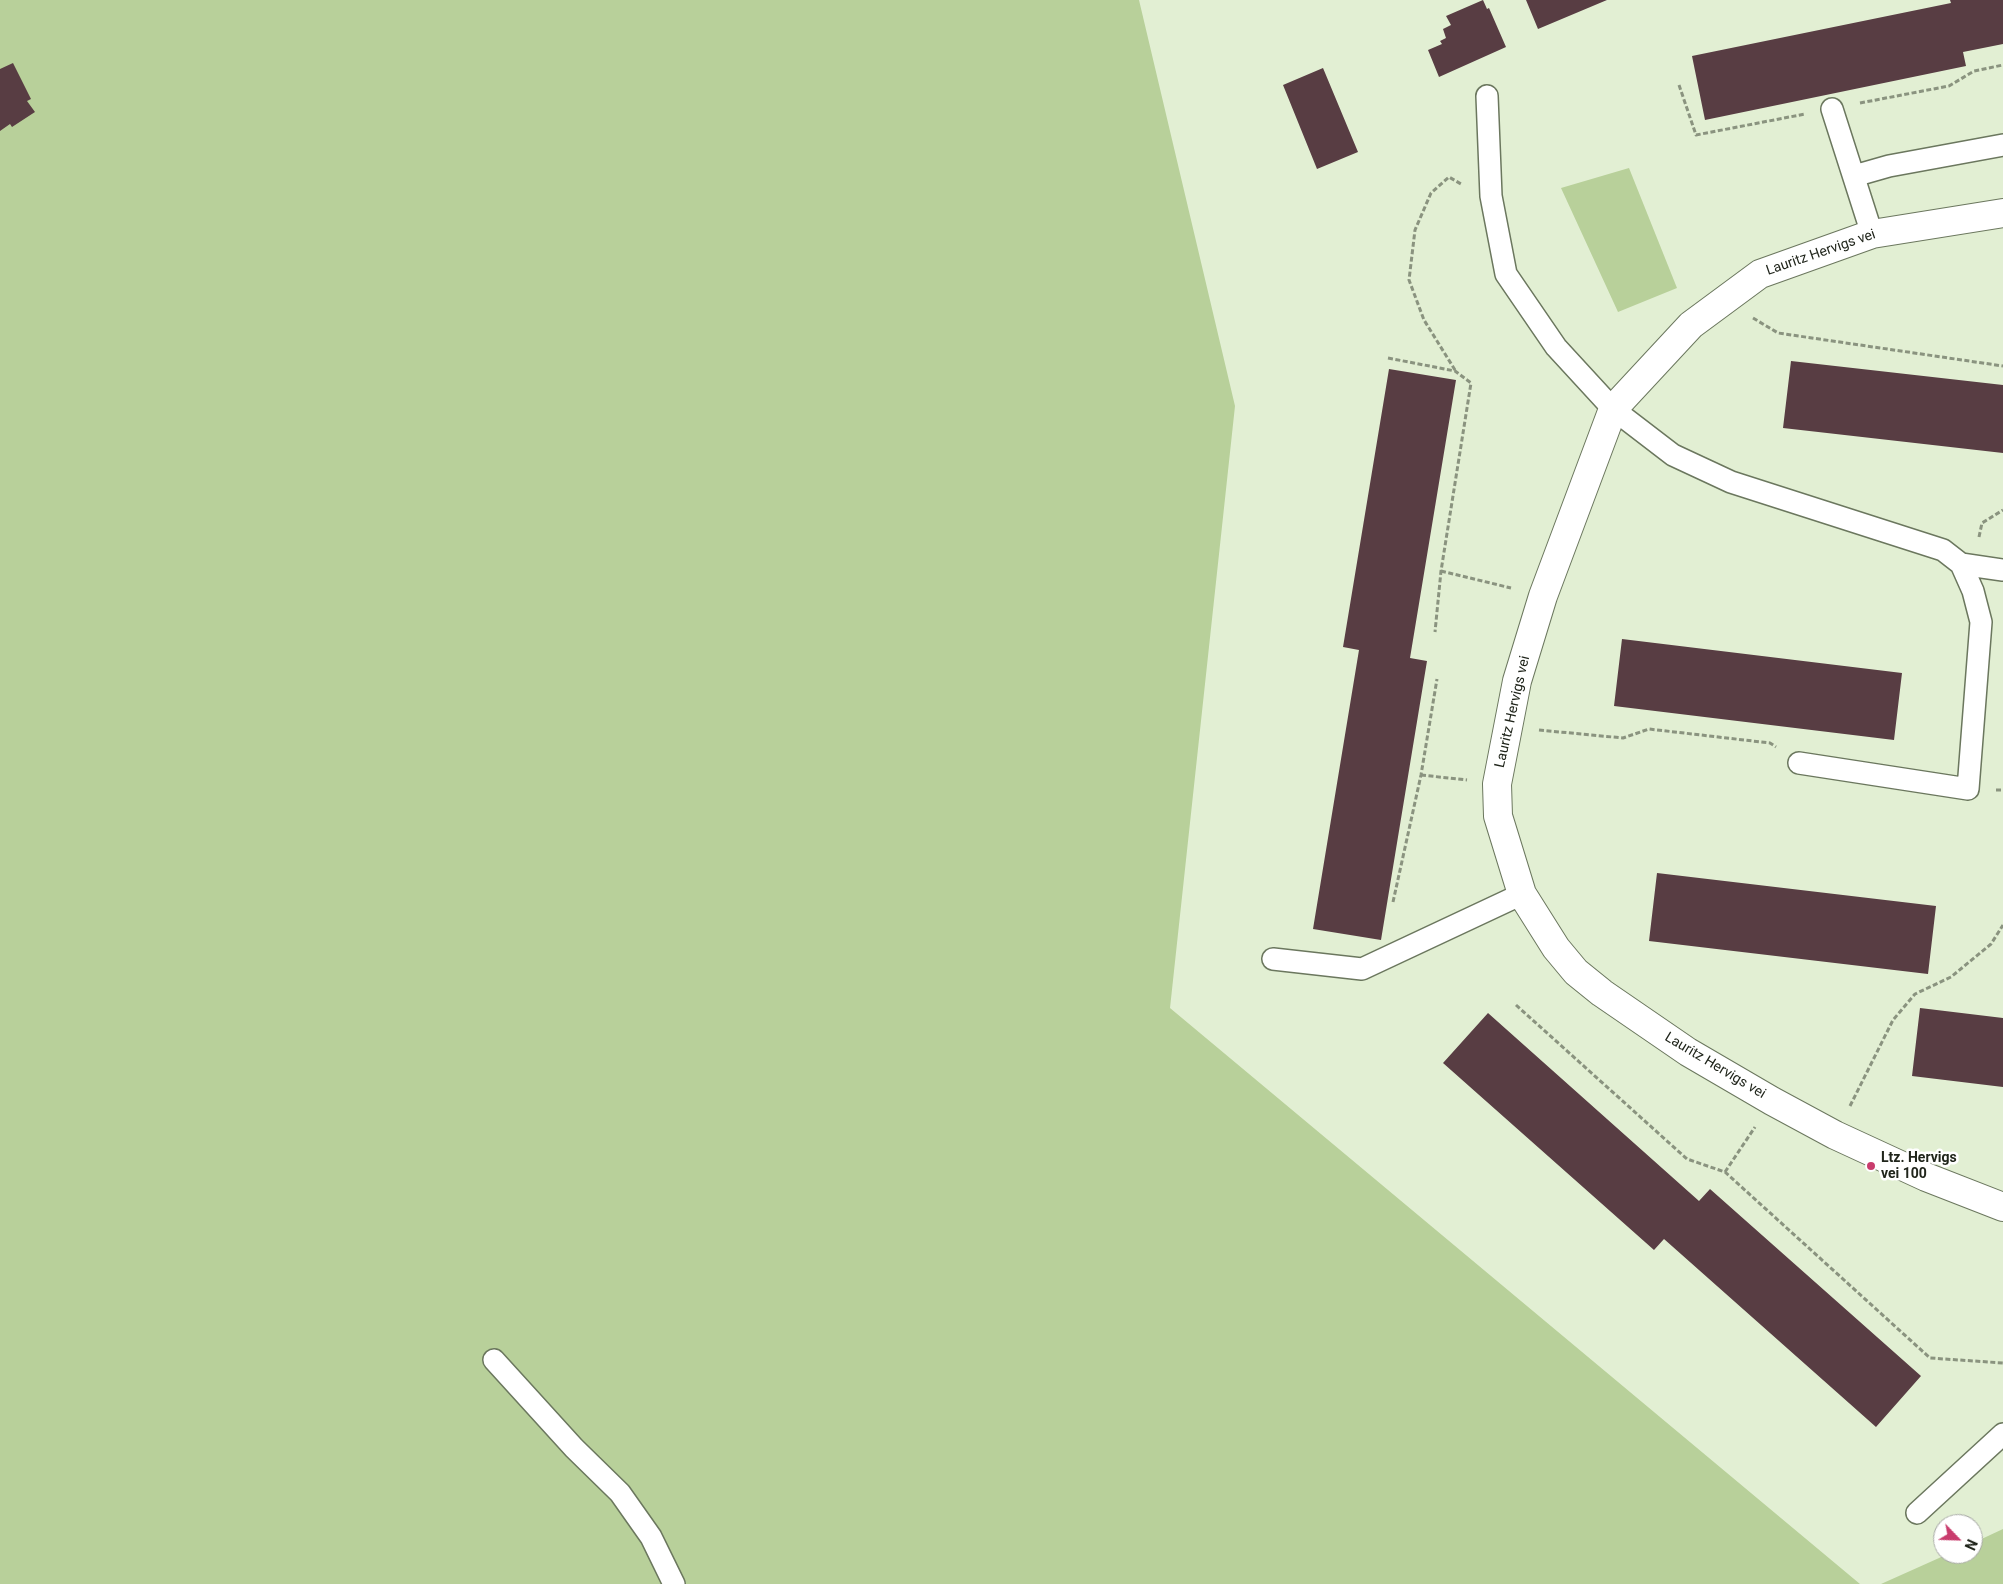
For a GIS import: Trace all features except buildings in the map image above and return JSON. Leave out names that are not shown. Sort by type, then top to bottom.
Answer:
[{"type":"street","name":"Lauritz Hervigs vei","points":[[2003,213],[1872,234],[1760,274],[1692,325],[1613,409],[1543,596],[1517,681],[1497,784],[1498,816],[1522,894],[1556,948],[1576,972],[1602,993],[1688,1052],[1772,1101],[1835,1135],[1926,1177],[2003,1207]]},
{"type":"lane","points":[[1487,96],[1491,196],[1506,274],[1556,347],[1613,409],[1673,455],[1731,482],[1943,550],[1968,565],[2003,570]]},
{"type":"lane","points":[[1832,109],[1872,234]]},
{"type":"lane","points":[[1854,176],[1889,166],[2003,145]]},
{"type":"lane","points":[[1799,764],[1968,789],[1981,622],[1968,565]]},
{"type":"lane","points":[[1273,959],[1362,969],[1522,894]]},
{"type":"lane","points":[[494,1360],[574,1448],[620,1493],[651,1537],[674,1584]]},
{"type":"lane","points":[[1917,1513],[2003,1434]]},
{"type":"path","points":[[1435,632],[1441,571],[1471,383],[1455,371],[1424,320],[1409,280],[1415,230],[1431,193],[1449,177],[1466,187],[1491,196]]},
{"type":"path","points":[[1725,300],[1778,333],[2003,366]]},
{"type":"path","points":[[1388,358],[1455,371]]},
{"type":"path","points":[[1968,565],[1982,523],[2003,510]]},
{"type":"path","points":[[1441,571],[1543,596]]},
{"type":"path","points":[[1393,902],[1421,775],[1437,679]]},
{"type":"path","points":[[1507,728],[1623,738],[1649,729],[1770,743],[1799,764]]},
{"type":"path","points":[[1421,775],[1497,784]]},
{"type":"path","points":[[1835,1135],[1893,1020],[1915,994],[1951,978],[1991,944],[2003,925]]},
{"type":"path","points":[[1516,1005],[1687,1160],[1725,1172],[1930,1358],[2003,1363]]},
{"type":"path","points":[[1725,1172],[1772,1101]]},
{"type":"green space","points":[[0,0],[1139,0],[1235,406],[1170,1008],[1860,1584],[0,1584]]},
{"type":"green space","points":[[1629,168],[1677,288],[1618,312],[1561,188]]},
{"type":"green space","points":[[2003,1529],[2003,1584],[1881,1584],[1933,1561],[1933,1564],[1983,1564],[1983,1538]]},
{"type":"place","name":"Ltz. Hervigs vei 100","points":[[1871,1166]]}]
